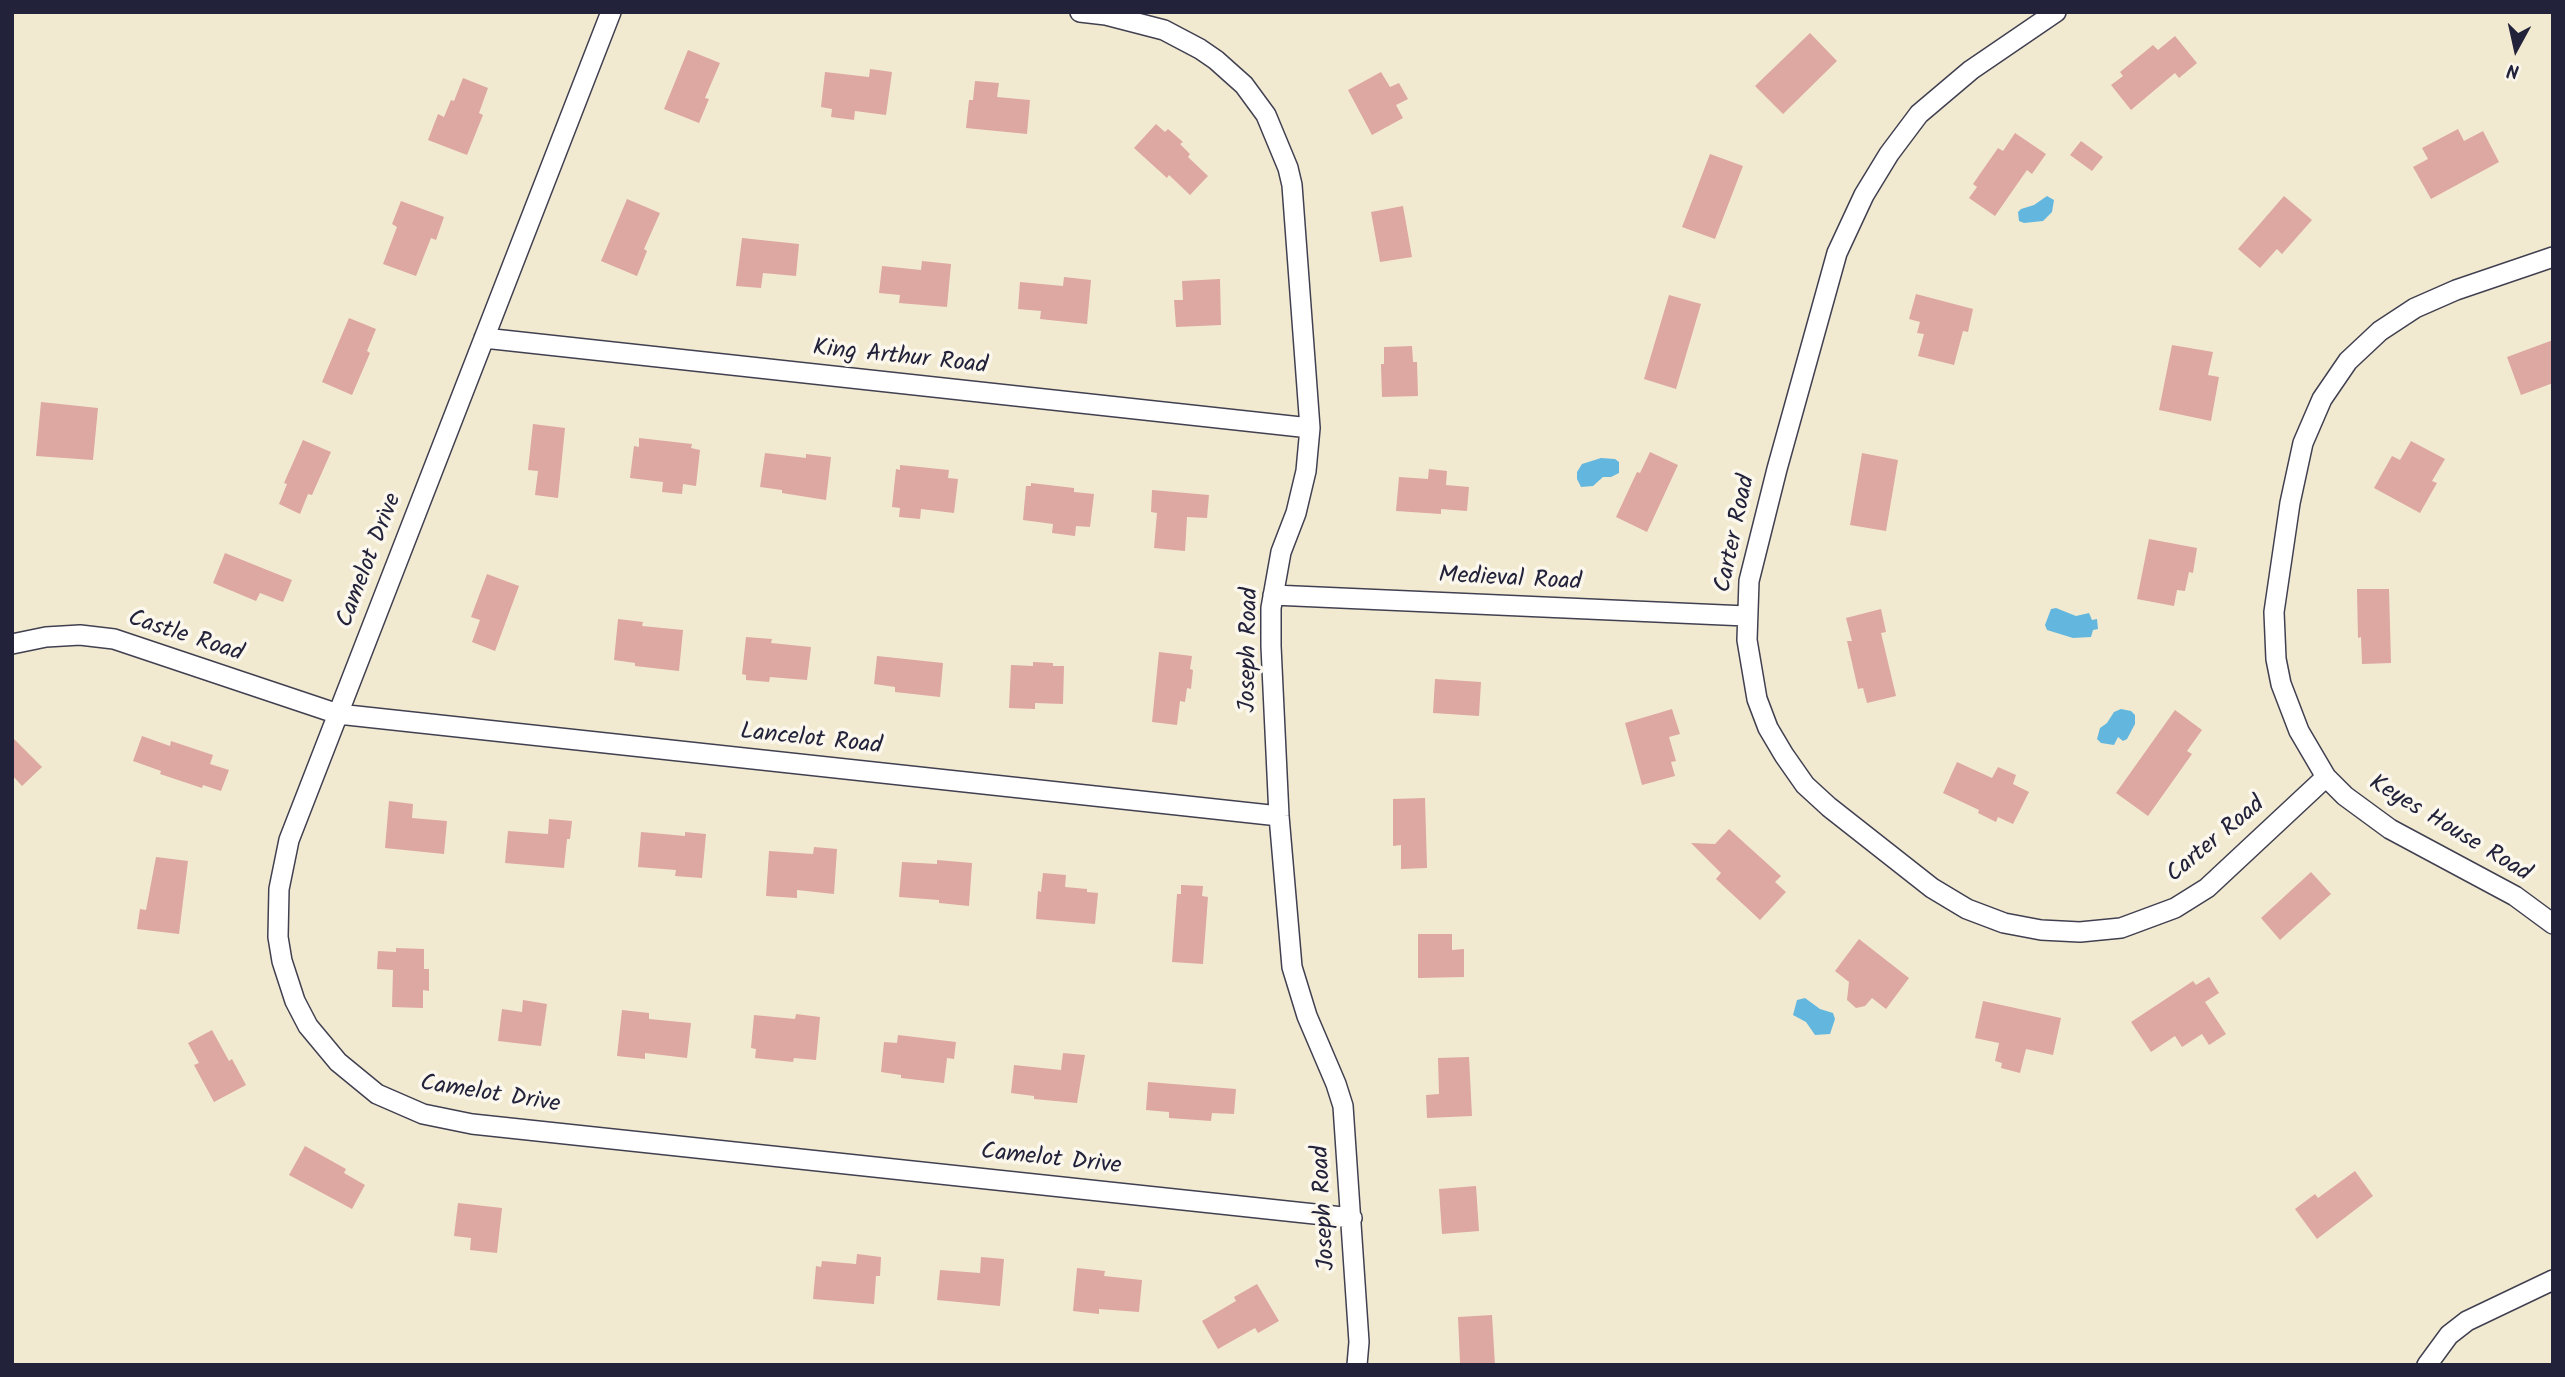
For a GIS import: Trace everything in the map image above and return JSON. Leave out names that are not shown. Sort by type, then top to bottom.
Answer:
[{"type":"street","name":"Camelot Drive","points":[[611,12],[289,839],[279,888],[278,937],[282,961],[295,1001],[308,1026],[322,1045],[355,1079],[377,1094],[424,1114],[472,1124],[1352,1218]]},
{"type":"street","name":"Joseph Road","points":[[1080,12],[1144,24],[1200,49],[1244,86],[1266,115],[1288,168],[1295,204],[1310,428],[1306,471],[1296,513],[1281,552],[1273,594],[1271,646],[1279,816],[1292,967],[1307,1016],[1343,1106],[1359,1342],[1357,1365]]},
{"type":"street","name":"Carter Road","points":[[2056,12],[1970,70],[1919,114],[1889,154],[1864,195],[1837,253],[1752,569],[1746,616],[1750,669],[1757,699],[1768,728],[1805,785],[1829,807],[1932,888],[1967,909],[2004,923],[2040,930],[2080,932],[2122,928],[2158,916],[2207,888],[2326,777]]},
{"type":"street","name":"Keyes House Road","points":[[2553,257],[2435,299],[2396,320],[2364,345],[2334,379],[2312,421],[2297,466],[2276,588],[2274,635],[2276,659],[2289,708],[2311,754],[2326,777],[2345,796],[2390,829],[2515,896],[2553,924]]},
{"type":"street","name":"King Arthur Road","points":[[484,338],[1310,428]]},
{"type":"street","name":"Medieval Road","points":[[1273,594],[1746,616]]},
{"type":"street","name":"Castle Road","points":[[12,644],[46,637],[80,635],[114,639],[338,714]]},
{"type":"street","name":"Lancelot Road","points":[[338,714],[1279,816]]},
{"type":"street","points":[[2427,1365],[2449,1335],[2467,1321],[2553,1280]]},
{"type":"water","points":[[2047,196],[2054,200],[2052,212],[2043,221],[2019,221],[2018,212],[2021,209],[2034,205]]},
{"type":"water","points":[[1601,458],[1619,462],[1619,473],[1603,477],[1593,486],[1581,487],[1577,472],[1582,464]]},
{"type":"water","points":[[2056,608],[2076,616],[2089,613],[2092,620],[2097,619],[2098,629],[2093,630],[2091,637],[2073,638],[2047,630],[2045,625],[2051,609]]},
{"type":"water","points":[[2121,709],[2131,711],[2135,715],[2135,724],[2127,739],[2123,741],[2118,737],[2114,745],[2101,743],[2097,739],[2100,728],[2114,712]]},
{"type":"water","points":[[1805,998],[1820,1009],[1833,1013],[1835,1019],[1830,1034],[1815,1035],[1806,1022],[1793,1015],[1797,1000]]},
{"type":"building","points":[[1810,33],[1837,61],[1783,114],[1755,86]]},
{"type":"building","points":[[2175,36],[2197,63],[2179,78],[2175,73],[2131,110],[2111,85],[2123,76],[2120,72],[2153,45],[2158,50]]},
{"type":"building","points":[[688,50],[720,63],[705,98],[709,99],[699,123],[664,109]]},
{"type":"building","points":[[870,69],[892,72],[886,115],[855,111],[854,120],[831,117],[832,109],[821,107],[825,72],[869,77]]},
{"type":"building","points":[[1381,72],[1390,87],[1399,83],[1408,99],[1396,105],[1403,118],[1372,135],[1348,90]]},
{"type":"building","points":[[463,78],[488,88],[479,113],[483,115],[467,155],[428,140],[438,114],[444,117]]},
{"type":"building","points":[[975,81],[999,83],[997,97],[1030,100],[1027,134],[966,128],[969,100],[973,100]]},
{"type":"building","points":[[1156,124],[1165,132],[1168,129],[1183,142],[1180,144],[1190,154],[1188,157],[1208,176],[1190,195],[1134,148]]},
{"type":"building","points":[[2458,129],[2464,141],[2483,131],[2499,162],[2431,199],[2413,167],[2428,159],[2422,148]]},
{"type":"building","points":[[2015,133],[2046,154],[2032,174],[2027,170],[1995,216],[1969,198],[1977,187],[1973,184],[1998,148],[2003,151]]},
{"type":"building","points":[[2081,141],[2103,157],[2092,171],[2070,155]]},
{"type":"building","points":[[1710,154],[1743,166],[1715,239],[1682,227]]},
{"type":"building","points":[[2284,196],[2312,220],[2282,254],[2277,249],[2260,268],[2238,249]]},
{"type":"building","points":[[627,199],[660,213],[644,249],[647,251],[637,276],[601,261]]},
{"type":"building","points":[[401,201],[444,217],[436,240],[431,238],[416,276],[383,264],[397,227],[392,224]]},
{"type":"building","points":[[1403,206],[1412,257],[1380,262],[1371,212]]},
{"type":"building","points":[[742,238],[799,244],[796,276],[763,273],[761,288],[736,286]]},
{"type":"building","points":[[922,261],[951,264],[947,307],[899,303],[900,295],[879,293],[882,266],[921,270]]},
{"type":"building","points":[[1064,277],[1091,280],[1087,324],[1040,319],[1041,311],[1018,309],[1020,282],[1063,286]]},
{"type":"building","points":[[1220,279],[1221,325],[1176,327],[1174,300],[1183,300],[1182,281]]},
{"type":"building","points":[[1916,294],[1973,309],[1968,332],[1963,331],[1954,365],[1918,356],[1924,334],[1917,333],[1920,322],[1909,319]]},
{"type":"building","points":[[1669,295],[1701,304],[1676,389],[1644,379]]},
{"type":"building","points":[[349,318],[376,329],[367,351],[370,353],[352,395],[322,382]]},
{"type":"building","points":[[2553,340],[2553,383],[2521,395],[2507,357]]},
{"type":"building","points":[[2172,345],[2213,352],[2208,375],[2219,377],[2211,421],[2159,410]]},
{"type":"building","points":[[1412,346],[1413,362],[1417,362],[1418,396],[1382,397],[1381,364],[1384,364],[1384,347]]},
{"type":"building","points":[[41,402],[98,408],[93,460],[36,456]]},
{"type":"building","points":[[533,424],[565,428],[558,498],[535,495],[538,471],[528,470]]},
{"type":"building","points":[[639,438],[692,444],[691,448],[700,450],[696,486],[683,484],[682,494],[662,492],[663,482],[630,478],[634,446],[639,447]]},
{"type":"building","points":[[303,440],[331,452],[312,495],[308,494],[300,514],[279,504],[287,484],[284,483]]},
{"type":"building","points":[[2411,441],[2445,459],[2432,481],[2437,483],[2420,513],[2374,488],[2392,456],[2400,460]]},
{"type":"building","points":[[1650,452],[1678,465],[1647,532],[1616,517],[1637,472],[1640,473]]},
{"type":"building","points":[[765,453],[806,458],[806,454],[831,457],[826,500],[760,487]]},
{"type":"building","points":[[1862,453],[1898,460],[1886,531],[1850,525]]},
{"type":"building","points":[[900,465],[949,470],[948,478],[958,479],[954,513],[921,509],[920,519],[899,517],[900,508],[892,507],[896,469],[900,470]]},
{"type":"building","points":[[1429,469],[1447,471],[1446,485],[1469,487],[1467,511],[1441,509],[1441,514],[1396,511],[1399,477],[1428,479]]},
{"type":"building","points":[[1031,483],[1074,488],[1074,492],[1094,494],[1090,527],[1076,526],[1075,536],[1052,533],[1053,524],[1023,520],[1026,486],[1031,486]]},
{"type":"building","points":[[1152,490],[1209,495],[1207,518],[1187,517],[1185,551],[1154,548],[1157,513],[1151,512]]},
{"type":"building","points":[[2149,539],[2197,548],[2193,573],[2189,572],[2185,591],[2177,590],[2174,606],[2137,599]]},
{"type":"building","points":[[225,553],[292,580],[283,602],[260,593],[256,601],[213,583]]},
{"type":"building","points":[[487,574],[519,586],[495,651],[472,642],[480,620],[471,617]]},
{"type":"building","points":[[2357,589],[2389,589],[2391,663],[2362,664],[2361,637],[2358,638]]},
{"type":"building","points":[[1881,609],[1886,632],[1881,633],[1896,696],[1867,703],[1863,688],[1858,689],[1847,641],[1852,641],[1846,618]]},
{"type":"building","points":[[618,619],[643,622],[642,626],[683,630],[679,671],[635,666],[635,663],[614,660]]},
{"type":"building","points":[[746,637],[772,639],[771,643],[811,647],[807,680],[770,677],[769,682],[746,680],[746,675],[742,674]]},
{"type":"building","points":[[1159,652],[1192,656],[1191,689],[1187,688],[1185,702],[1180,701],[1177,725],[1152,722]]},
{"type":"building","points":[[877,656],[943,663],[940,697],[895,692],[895,687],[874,684]]},
{"type":"building","points":[[1033,662],[1064,666],[1063,704],[1035,703],[1035,709],[1009,708],[1011,665],[1033,666]]},
{"type":"building","points":[[1435,679],[1481,682],[1479,716],[1433,713]]},
{"type":"building","points":[[1672,709],[1680,734],[1669,737],[1676,761],[1671,762],[1675,776],[1642,785],[1625,723]]},
{"type":"building","points":[[2175,710],[2202,730],[2187,751],[2192,754],[2148,816],[2116,793]]},
{"type":"building","points":[[142,736],[170,746],[171,741],[213,755],[210,764],[229,770],[221,791],[203,785],[202,788],[160,774],[161,771],[133,761]]},
{"type":"building","points":[[12,737],[42,767],[22,786],[12,775]]},
{"type":"building","points":[[1957,762],[1992,778],[1998,767],[2016,775],[2013,784],[2029,792],[2013,824],[1998,817],[1996,822],[1978,813],[1979,810],[1943,793]]},
{"type":"building","points":[[1425,798],[1427,868],[1401,869],[1401,845],[1393,846],[1393,799]]},
{"type":"building","points":[[389,801],[413,804],[412,818],[447,821],[444,854],[385,848]]},
{"type":"building","points":[[549,819],[572,821],[564,868],[505,863],[508,831],[548,834]]},
{"type":"building","points":[[1729,829],[1781,876],[1775,882],[1786,892],[1760,920],[1716,879],[1721,873],[1691,843],[1715,844]]},
{"type":"building","points":[[641,832],[685,836],[685,832],[706,834],[702,878],[675,876],[676,870],[638,867]]},
{"type":"building","points":[[814,847],[837,849],[834,894],[797,890],[797,898],[766,896],[769,851],[813,854]]},
{"type":"building","points":[[156,857],[188,861],[179,934],[137,929],[140,909],[146,910]]},
{"type":"building","points":[[937,860],[972,863],[969,906],[939,903],[939,900],[899,897],[902,862],[937,864]]},
{"type":"building","points":[[2311,872],[2331,894],[2280,940],[2261,918]]},
{"type":"building","points":[[1043,873],[1066,875],[1065,887],[1098,893],[1095,924],[1036,919],[1038,891],[1041,892]]},
{"type":"building","points":[[1181,885],[1203,886],[1202,896],[1208,897],[1203,964],[1172,962],[1177,894],[1181,894]]},
{"type":"building","points":[[1418,934],[1452,934],[1452,950],[1464,949],[1464,977],[1418,978]]},
{"type":"building","points":[[1859,939],[1909,978],[1886,1009],[1872,998],[1865,1006],[1856,1008],[1847,1000],[1849,982],[1835,971]]},
{"type":"building","points":[[396,948],[424,949],[424,969],[429,969],[429,991],[423,990],[423,1008],[392,1007],[393,970],[377,969],[378,951],[396,952]]},
{"type":"building","points":[[2209,977],[2219,993],[2205,1002],[2226,1034],[2209,1045],[2202,1034],[2182,1047],[2175,1036],[2151,1052],[2131,1022],[2193,981],[2196,985]]},
{"type":"building","points":[[523,1000],[547,1004],[541,1046],[498,1041],[502,1009],[522,1012]]},
{"type":"building","points":[[1983,1001],[2061,1018],[2053,1055],[2026,1049],[2020,1073],[2001,1068],[2002,1063],[1995,1061],[1999,1043],[1975,1038]]},
{"type":"building","points":[[622,1010],[649,1013],[649,1019],[691,1023],[687,1058],[645,1053],[645,1059],[617,1056]]},
{"type":"building","points":[[796,1014],[820,1017],[816,1060],[794,1058],[793,1062],[755,1058],[756,1049],[751,1048],[754,1015],[795,1019]]},
{"type":"building","points":[[212,1030],[246,1085],[214,1102],[194,1065],[199,1063],[188,1043]]},
{"type":"building","points":[[898,1035],[956,1042],[954,1059],[947,1058],[944,1083],[901,1078],[901,1075],[881,1072],[884,1042],[897,1043]]},
{"type":"building","points":[[1063,1053],[1085,1055],[1077,1103],[1034,1099],[1034,1096],[1011,1093],[1014,1065],[1061,1070]]},
{"type":"building","points":[[1469,1057],[1472,1116],[1427,1118],[1426,1095],[1439,1094],[1438,1058]]},
{"type":"building","points":[[1148,1082],[1236,1089],[1234,1114],[1212,1113],[1211,1121],[1169,1118],[1169,1112],[1146,1110]]},
{"type":"building","points":[[305,1146],[346,1169],[344,1173],[365,1185],[352,1209],[289,1175]]},
{"type":"building","points":[[2355,1171],[2373,1196],[2317,1239],[2295,1209],[2315,1194],[2318,1198]]},
{"type":"building","points":[[1476,1186],[1479,1231],[1442,1234],[1439,1189]]},
{"type":"building","points":[[458,1203],[502,1208],[497,1253],[470,1250],[471,1238],[454,1236]]},
{"type":"building","points":[[857,1254],[881,1257],[880,1276],[876,1276],[874,1304],[813,1299],[816,1266],[821,1267],[822,1261],[856,1264]]},
{"type":"building","points":[[981,1257],[1004,1259],[1000,1306],[937,1300],[940,1270],[980,1273]]},
{"type":"building","points":[[1077,1268],[1105,1271],[1104,1276],[1142,1280],[1139,1312],[1099,1309],[1099,1314],[1073,1311]]},
{"type":"building","points":[[1257,1284],[1279,1321],[1258,1333],[1255,1328],[1218,1349],[1202,1321],[1236,1301],[1234,1297]]},
{"type":"building","points":[[1492,1315],[1495,1365],[1460,1363],[1458,1317]]}]
